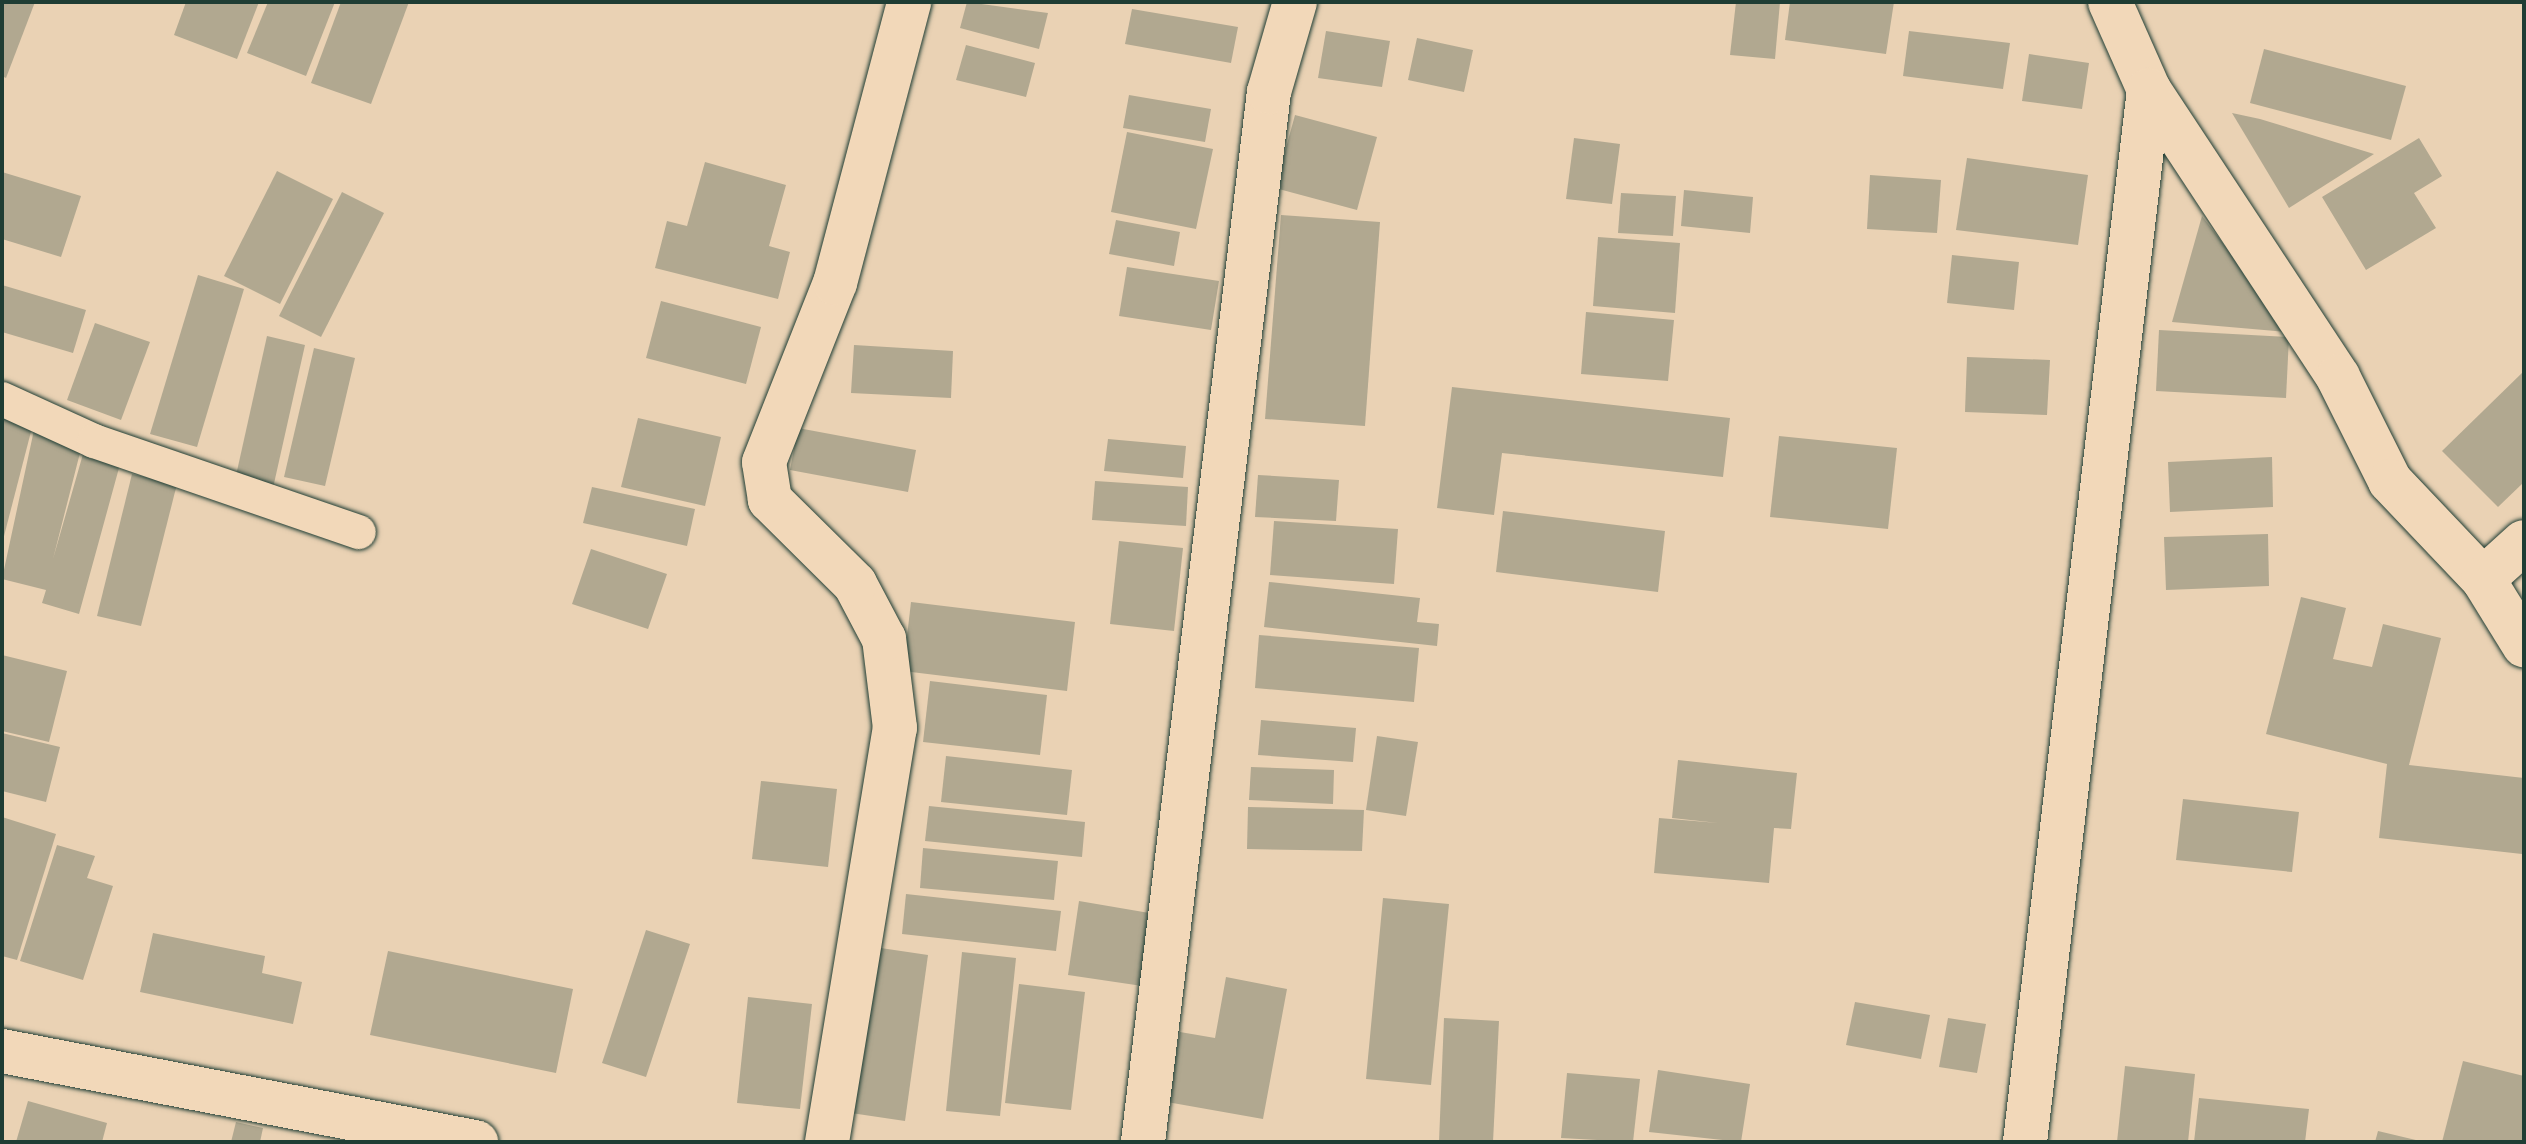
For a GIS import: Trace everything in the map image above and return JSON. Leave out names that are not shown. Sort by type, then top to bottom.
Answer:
[{"type":"street","points":[[827,1142],[895,728],[884,639],[855,584],[770,500],[764,462],[835,283],[909,2]]},
{"type":"street","points":[[1143,1142],[1269,92],[1295,2]]},
{"type":"street","points":[[2110,2],[2149,90],[2338,377],[2390,481],[2483,579],[2524,645]]},
{"type":"street","points":[[2025,1142],[2149,90]]},
{"type":"street","points":[[2483,579],[2524,542]]},
{"type":"street","points":[[2,1051],[476,1142]]},
{"type":"lane","points":[[2,399],[94,441],[359,532]]},
{"type":"building","points":[[2,2],[35,2],[6,78],[2,76]]},
{"type":"building","points":[[186,2],[259,2],[237,59],[174,35]]},
{"type":"building","points":[[268,2],[335,2],[306,76],[247,53]]},
{"type":"building","points":[[341,2],[409,2],[371,104],[311,83]]},
{"type":"building","points":[[967,2],[1048,13],[1039,49],[960,28]]},
{"type":"building","points":[[1736,2],[1780,2],[1775,59],[1730,55]]},
{"type":"building","points":[[1790,2],[1894,2],[1886,54],[1785,40]]},
{"type":"building","points":[[1132,9],[1238,27],[1231,63],[1125,44]]},
{"type":"building","points":[[1326,31],[1390,41],[1382,87],[1318,78]]},
{"type":"building","points":[[1909,31],[2010,43],[2003,89],[1903,76]]},
{"type":"building","points":[[1417,38],[1473,50],[1464,92],[1408,80]]},
{"type":"building","points":[[966,45],[1035,63],[1026,97],[956,80]]},
{"type":"building","points":[[2264,49],[2406,86],[2391,140],[2250,103]]},
{"type":"building","points":[[2029,54],[2089,63],[2082,109],[2022,101]]},
{"type":"building","points":[[1129,95],[1211,109],[1205,142],[1123,128]]},
{"type":"building","points":[[2232,113],[2260,119],[2374,154],[2289,208]]},
{"type":"building","points":[[1295,115],[1377,137],[1357,210],[1275,188]]},
{"type":"building","points":[[1127,132],[1213,149],[1196,229],[1111,212]]},
{"type":"building","points":[[1574,138],[1620,144],[1612,204],[1566,199]]},
{"type":"building","points":[[2419,138],[2442,176],[2414,193],[2436,228],[2366,270],[2322,197]]},
{"type":"building","points":[[1967,158],[2088,175],[2078,245],[1956,230]]},
{"type":"building","points":[[705,162],[786,185],[769,246],[790,252],[778,299],[655,268],[667,221],[687,226]]},
{"type":"building","points":[[277,171],[333,199],[280,304],[224,276]]},
{"type":"building","points":[[2,172],[81,196],[61,257],[2,239]]},
{"type":"building","points":[[1870,175],[1941,180],[1937,233],[1867,229]]},
{"type":"building","points":[[1684,190],[1753,197],[1750,233],[1681,226]]},
{"type":"building","points":[[342,192],[384,213],[321,337],[279,316]]},
{"type":"building","points":[[1621,193],[1676,196],[1673,236],[1618,233]]},
{"type":"building","points":[[1281,215],[1380,222],[1365,426],[1265,419]]},
{"type":"building","points":[[2202,216],[2241,267],[2287,332],[2172,322]]},
{"type":"building","points":[[1116,220],[1180,232],[1174,266],[1109,254]]},
{"type":"building","points":[[1598,237],[1680,243],[1675,313],[1593,306]]},
{"type":"building","points":[[1952,255],[2019,262],[2014,310],[1947,303]]},
{"type":"building","points":[[1127,267],[1219,281],[1211,330],[1119,316]]},
{"type":"building","points":[[198,275],[244,289],[197,447],[150,434]]},
{"type":"building","points":[[2,285],[86,310],[73,353],[2,332]]},
{"type":"building","points":[[661,301],[761,327],[746,384],[646,358]]},
{"type":"building","points":[[1586,312],[1674,320],[1668,381],[1581,374]]},
{"type":"building","points":[[95,323],[150,342],[121,420],[67,400]]},
{"type":"building","points":[[2159,330],[2289,337],[2286,398],[2156,391]]},
{"type":"building","points":[[267,336],[305,345],[273,488],[235,480]]},
{"type":"building","points":[[854,345],[953,351],[951,398],[851,393]]},
{"type":"building","points":[[314,348],[355,358],[325,486],[284,477]]},
{"type":"building","points":[[1967,357],[2050,360],[2047,415],[1965,412]]},
{"type":"building","points":[[2524,371],[2524,482],[2498,507],[2442,451]]},
{"type":"building","points":[[1452,387],[1730,418],[1723,477],[1502,453],[1494,515],[1437,508]]},
{"type":"building","points":[[2,412],[34,420],[3,540],[2,539]]},
{"type":"building","points":[[638,418],[721,437],[705,506],[621,487]]},
{"type":"building","points":[[798,428],[916,450],[908,492],[790,470]]},
{"type":"building","points":[[34,430],[83,441],[53,559],[85,447],[122,457],[79,614],[42,603],[46,590],[2,579]]},
{"type":"building","points":[[1779,436],[1897,448],[1888,529],[1770,517]]},
{"type":"building","points":[[1108,439],[1186,446],[1183,478],[1104,471]]},
{"type":"building","points":[[2272,457],[2273,507],[2170,512],[2168,462]]},
{"type":"building","points":[[132,474],[177,484],[141,626],[97,616]]},
{"type":"building","points":[[1258,475],[1339,480],[1336,521],[1255,517]]},
{"type":"building","points":[[1095,481],[1188,487],[1186,526],[1092,520]]},
{"type":"building","points":[[592,487],[695,509],[687,546],[583,523]]},
{"type":"building","points":[[1503,511],[1665,531],[1658,592],[1496,572]]},
{"type":"building","points":[[1274,521],[1398,529],[1394,584],[1270,575]]},
{"type":"building","points":[[2268,534],[2269,586],[2166,590],[2164,537]]},
{"type":"building","points":[[1119,541],[1183,548],[1174,631],[1110,624]]},
{"type":"building","points":[[591,549],[667,574],[648,629],[572,604]]},
{"type":"building","points":[[1269,582],[1420,598],[1417,622],[1439,624],[1437,646],[1264,627]]},
{"type":"building","points":[[2301,597],[2346,608],[2333,659],[2372,667],[2383,624],[2441,638],[2409,765],[2524,778],[2522,854],[2379,838],[2387,764],[2266,734]]},
{"type":"building","points":[[911,602],[1075,622],[1067,691],[903,671]]},
{"type":"building","points":[[1259,635],[1419,648],[1414,702],[1255,688]]},
{"type":"building","points":[[2,655],[67,671],[49,742],[2,731]]},
{"type":"building","points":[[930,681],[1047,695],[1040,755],[923,742]]},
{"type":"building","points":[[1261,720],[1356,728],[1353,762],[1258,755]]},
{"type":"building","points":[[2,733],[60,747],[46,802],[2,791]]},
{"type":"building","points":[[1377,736],[1418,742],[1406,816],[1366,810]]},
{"type":"building","points":[[946,756],[1072,770],[1067,815],[941,802]]},
{"type":"building","points":[[1678,760],[1797,773],[1791,829],[1774,828],[1769,883],[1654,873],[1659,818],[1718,823],[1672,818]]},
{"type":"building","points":[[1251,767],[1334,770],[1333,804],[1249,800]]},
{"type":"building","points":[[761,781],[837,789],[828,867],[752,859]]},
{"type":"building","points":[[2183,799],[2299,812],[2292,872],[2176,860]]},
{"type":"building","points":[[929,806],[1085,822],[1082,857],[925,841]]},
{"type":"building","points":[[1248,807],[1364,810],[1362,851],[1247,849]]},
{"type":"building","points":[[2,817],[56,834],[17,960],[2,956]]},
{"type":"building","points":[[57,845],[95,856],[87,878],[113,886],[83,980],[20,961]]},
{"type":"building","points":[[923,848],[1058,861],[1054,900],[920,888]]},
{"type":"building","points":[[906,894],[1061,911],[1056,951],[902,934]]},
{"type":"building","points":[[1383,898],[1449,904],[1431,1085],[1366,1079]]},
{"type":"building","points":[[1079,901],[1161,915],[1149,987],[1068,975]]},
{"type":"building","points":[[646,930],[690,944],[646,1077],[602,1063]]},
{"type":"building","points":[[153,933],[265,956],[262,973],[302,982],[293,1024],[140,992]]},
{"type":"building","points":[[874,947],[928,955],[905,1121],[851,1113]]},
{"type":"building","points":[[388,951],[573,989],[556,1073],[370,1035]]},
{"type":"building","points":[[962,952],[1016,958],[1000,1116],[946,1111]]},
{"type":"building","points":[[1226,977],[1287,989],[1263,1119],[1167,1102],[1180,1032],[1215,1038]]},
{"type":"building","points":[[1019,984],[1085,992],[1071,1110],[1005,1103]]},
{"type":"building","points":[[748,997],[812,1004],[800,1109],[737,1103]]},
{"type":"building","points":[[1855,1002],[1930,1015],[1921,1059],[1846,1045]]},
{"type":"building","points":[[1444,1018],[1499,1021],[1493,1142],[1439,1142]]},
{"type":"building","points":[[1948,1018],[1986,1024],[1977,1073],[1939,1067]]},
{"type":"building","points":[[2463,1061],[2524,1076],[2523,1142],[2442,1142]]},
{"type":"building","points":[[2125,1066],[2195,1074],[2188,1142],[2117,1142]]},
{"type":"building","points":[[1658,1070],[1750,1084],[1741,1142],[1649,1132]]},
{"type":"building","points":[[1567,1073],[1640,1079],[1633,1142],[1561,1138]]},
{"type":"building","points":[[2199,1098],[2309,1109],[2305,1142],[2194,1142]]},
{"type":"building","points":[[28,1101],[107,1123],[102,1142],[16,1142]]},
{"type":"building","points":[[236,1122],[263,1128],[260,1142],[231,1142]]},
{"type":"building","points":[[2378,1131],[2420,1141],[2420,1142],[2375,1142]]}]
